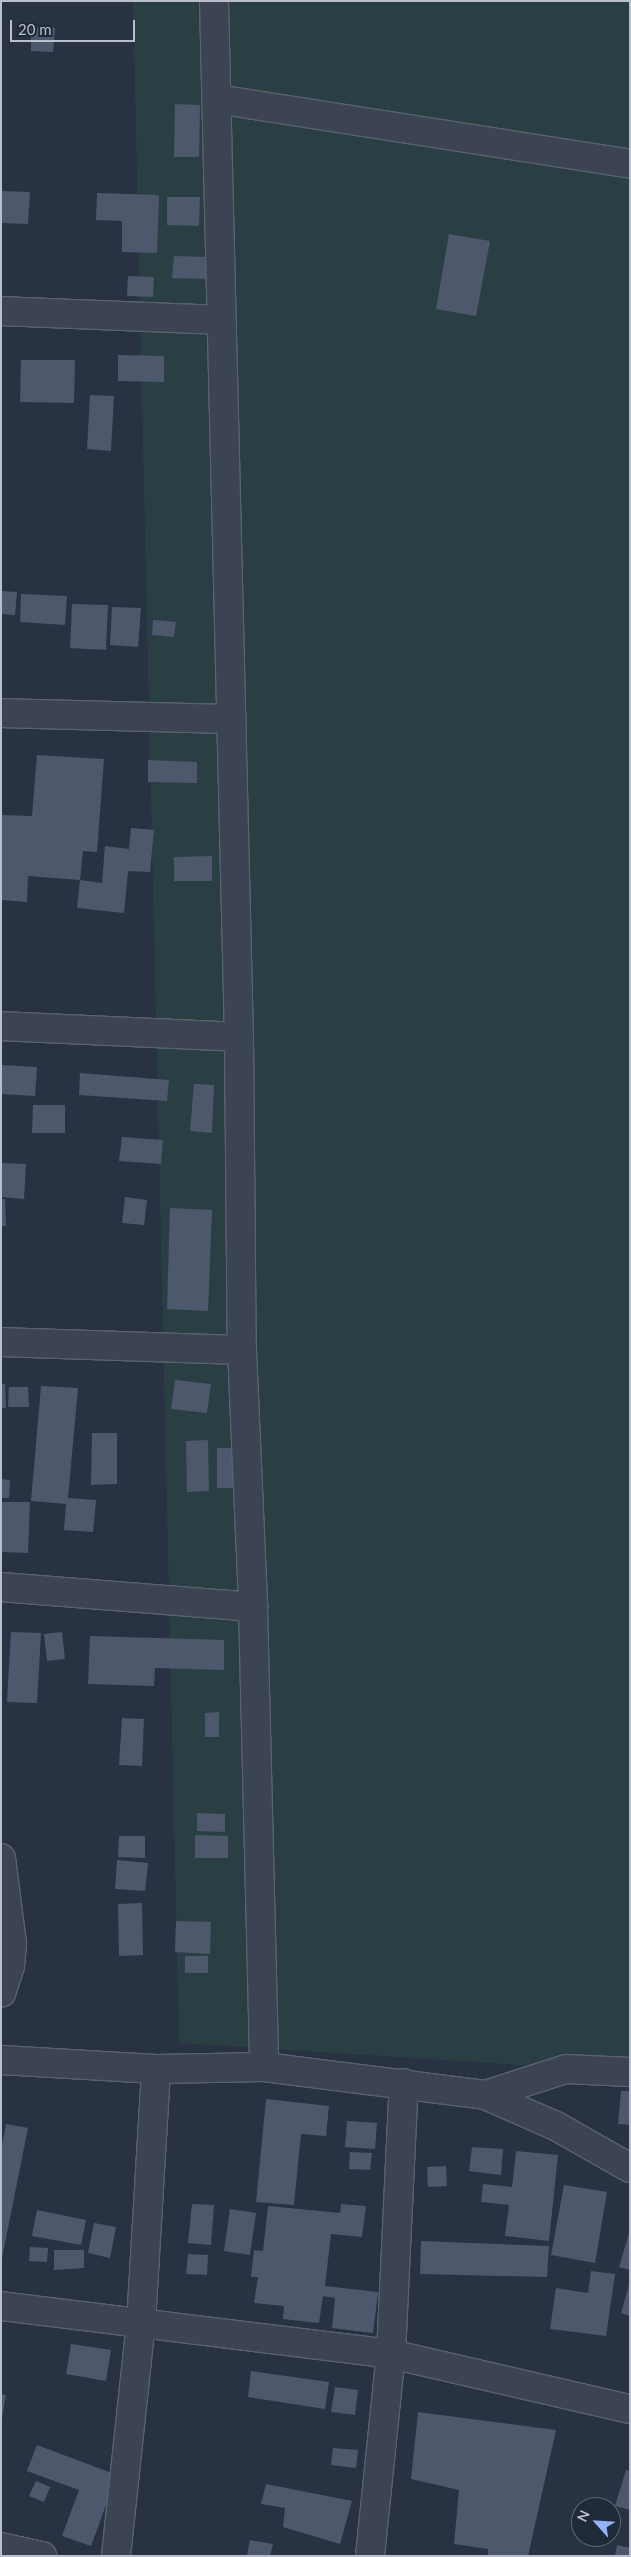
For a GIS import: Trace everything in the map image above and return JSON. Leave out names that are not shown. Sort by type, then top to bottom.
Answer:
[{"type":"street","points":[[214,1],[239,1037],[242,1350],[253,1607],[264,2067]]},
{"type":"street","points":[[217,99],[630,164]]},
{"type":"street","points":[[1,311],[221,320]]},
{"type":"street","points":[[1,713],[232,719]]},
{"type":"street","points":[[1,1026],[239,1037]]},
{"type":"street","points":[[1,1342],[242,1350]]},
{"type":"street","points":[[1,1587],[253,1607]]},
{"type":"street","points":[[1,1858],[12,1944],[10,1966],[1,1993]]},
{"type":"street","points":[[1,2060],[156,2069],[264,2067],[404,2083],[485,2095],[556,2126],[630,2168]]},
{"type":"street","points":[[116,2556],[141,2323],[156,2069]]},
{"type":"street","points":[[485,2095],[560,2070],[630,2072]]},
{"type":"street","points":[[370,2556],[391,2354],[404,2083]]},
{"type":"street","points":[[1,2306],[391,2354],[630,2409]]},
{"type":"street","points":[[1,2547],[42,2556]]},
{"type":"green space","points":[[133,1],[630,1],[630,2072],[179,2043]]},
{"type":"building","points":[[31,27],[55,28],[53,52],[31,51]]},
{"type":"building","points":[[175,104],[200,105],[199,157],[174,157]]},
{"type":"building","points":[[1,191],[30,192],[28,224],[1,223]]},
{"type":"building","points":[[97,193],[159,195],[157,253],[122,252],[122,221],[96,220]]},
{"type":"building","points":[[167,197],[200,197],[199,226],[167,225]]},
{"type":"building","points":[[449,234],[490,241],[476,316],[436,309]]},
{"type":"building","points":[[174,256],[207,257],[206,279],[172,278]]},
{"type":"building","points":[[128,276],[154,277],[153,297],[127,296]]},
{"type":"building","points":[[118,355],[164,356],[164,382],[118,381]]},
{"type":"building","points":[[21,360],[75,360],[74,403],[20,402]]},
{"type":"building","points":[[90,395],[114,396],[111,451],[87,449]]},
{"type":"building","points":[[1,591],[17,592],[15,615],[1,614]]},
{"type":"building","points":[[21,594],[67,596],[65,625],[20,622]]},
{"type":"building","points":[[72,604],[108,605],[106,650],[70,648]]},
{"type":"building","points":[[112,607],[141,608],[138,647],[110,645]]},
{"type":"building","points":[[153,620],[176,622],[174,637],[152,635]]},
{"type":"building","points":[[37,755],[104,759],[97,852],[83,851],[80,880],[28,876],[27,902],[1,900],[1,815],[32,816]]},
{"type":"building","points":[[148,760],[197,762],[197,783],[148,782]]},
{"type":"building","points":[[131,828],[154,830],[150,872],[128,871],[124,913],[77,908],[80,880],[102,883],[105,846],[129,849]]},
{"type":"building","points":[[212,856],[212,881],[174,881],[174,857]]},
{"type":"building","points":[[1,1065],[37,1067],[35,1096],[1,1094]]},
{"type":"building","points":[[80,1073],[169,1080],[167,1101],[79,1095]]},
{"type":"building","points":[[194,1084],[214,1085],[212,1133],[190,1131]]},
{"type":"building","points":[[33,1105],[65,1105],[65,1133],[32,1133]]},
{"type":"building","points":[[122,1137],[163,1140],[161,1164],[119,1161]]},
{"type":"building","points":[[1,1163],[26,1164],[24,1199],[1,1197]]},
{"type":"building","points":[[125,1197],[147,1200],[144,1225],[122,1223]]},
{"type":"building","points":[[1,1199],[5,1199],[6,1226],[1,1226]]},
{"type":"building","points":[[170,1208],[212,1210],[208,1311],[167,1309]]},
{"type":"building","points":[[175,1380],[211,1384],[207,1413],[171,1409]]},
{"type":"building","points":[[1,1384],[5,1384],[6,1408],[1,1408]]},
{"type":"building","points":[[41,1386],[78,1388],[68,1498],[96,1500],[93,1532],[64,1530],[66,1504],[31,1501]]},
{"type":"building","points":[[9,1387],[28,1387],[29,1407],[8,1407]]},
{"type":"building","points":[[92,1433],[117,1433],[117,1484],[91,1485]]},
{"type":"building","points":[[208,1440],[209,1491],[187,1492],[186,1441]]},
{"type":"building","points":[[217,1448],[235,1448],[235,1488],[217,1488]]},
{"type":"building","points":[[1,1479],[10,1480],[9,1498],[1,1498]]},
{"type":"building","points":[[1,1502],[30,1502],[28,1553],[1,1552]]},
{"type":"building","points":[[11,1632],[41,1633],[37,1703],[7,1702]]},
{"type":"building","points":[[62,1632],[65,1659],[47,1661],[44,1634]]},
{"type":"building","points":[[90,1636],[224,1640],[224,1670],[155,1668],[154,1686],[88,1684]]},
{"type":"building","points":[[219,1712],[219,1737],[205,1737],[205,1713]]},
{"type":"building","points":[[122,1718],[144,1719],[142,1766],[119,1765]]},
{"type":"building","points":[[197,1813],[225,1814],[225,1832],[197,1831]]},
{"type":"building","points":[[195,1835],[228,1836],[228,1858],[195,1858]]},
{"type":"building","points":[[119,1836],[145,1836],[145,1858],[118,1857]]},
{"type":"building","points":[[117,1860],[148,1863],[145,1891],[115,1889]]},
{"type":"building","points":[[142,1903],[143,1955],[119,1956],[118,1904]]},
{"type":"building","points":[[176,1921],[211,1922],[210,1954],[175,1952]]},
{"type":"building","points":[[185,1956],[208,1956],[208,1973],[185,1973]]},
{"type":"building","points":[[621,2091],[630,2091],[630,2125],[618,2124]]},
{"type":"building","points":[[266,2099],[329,2106],[326,2136],[301,2134],[294,2205],[256,2202]]},
{"type":"building","points":[[347,2121],[377,2123],[375,2149],[345,2147]]},
{"type":"building","points":[[6,2124],[28,2128],[2,2258],[1,2150]]},
{"type":"building","points":[[472,2147],[503,2149],[501,2175],[469,2171]]},
{"type":"building","points":[[516,2151],[558,2155],[549,2241],[505,2236],[509,2205],[481,2202],[483,2184],[512,2187]]},
{"type":"building","points":[[350,2152],[372,2153],[370,2170],[349,2169]]},
{"type":"building","points":[[446,2166],[447,2186],[428,2187],[427,2167]]},
{"type":"building","points":[[564,2185],[607,2192],[595,2263],[551,2255]]},
{"type":"building","points":[[192,2204],[214,2205],[211,2245],[188,2243]]},
{"type":"building","points":[[341,2204],[366,2206],[362,2237],[331,2234],[325,2286],[378,2292],[373,2333],[332,2328],[335,2298],[323,2296],[319,2323],[283,2319],[284,2306],[254,2303],[258,2277],[251,2277],[254,2250],[263,2251],[268,2206],[340,2213]]},
{"type":"building","points":[[230,2209],[256,2213],[250,2255],[224,2251]]},
{"type":"building","points":[[37,2210],[86,2220],[81,2245],[32,2236]]},
{"type":"building","points":[[94,2223],[116,2227],[110,2258],[88,2253]]},
{"type":"building","points":[[630,2230],[630,2270],[619,2267]]},
{"type":"building","points":[[421,2241],[549,2246],[547,2277],[420,2274]]},
{"type":"building","points":[[30,2247],[48,2248],[47,2262],[29,2261]]},
{"type":"building","points":[[54,2250],[84,2250],[84,2268],[54,2270]]},
{"type":"building","points":[[188,2254],[208,2255],[207,2275],[186,2274]]},
{"type":"building","points":[[591,2271],[615,2274],[606,2336],[550,2329],[556,2288],[588,2293]]},
{"type":"building","points":[[630,2285],[630,2316],[621,2313]]},
{"type":"building","points":[[71,2344],[111,2350],[106,2381],[66,2374]]},
{"type":"building","points":[[251,2371],[329,2382],[325,2409],[248,2397]]},
{"type":"building","points":[[335,2387],[358,2390],[355,2415],[331,2412]]},
{"type":"building","points":[[1,2394],[6,2395],[2,2418],[1,2418]]},
{"type":"building","points":[[418,2412],[556,2430],[528,2556],[488,2556],[488,2549],[454,2544],[459,2490],[411,2479]]},
{"type":"building","points":[[37,2445],[117,2475],[91,2546],[62,2536],[79,2490],[27,2471]]},
{"type":"building","points":[[333,2448],[358,2450],[356,2468],[331,2465]]},
{"type":"building","points":[[626,2470],[630,2471],[630,2510],[621,2508],[621,2497],[618,2497]]},
{"type":"building","points":[[36,2481],[50,2487],[44,2502],[29,2496]]},
{"type":"building","points":[[266,2484],[352,2501],[340,2544],[283,2527],[285,2508],[261,2504]]},
{"type":"building","points":[[250,2540],[273,2544],[270,2556],[247,2556]]},
{"type":"building","points":[[617,2547],[630,2548],[630,2556],[615,2556]]}]
